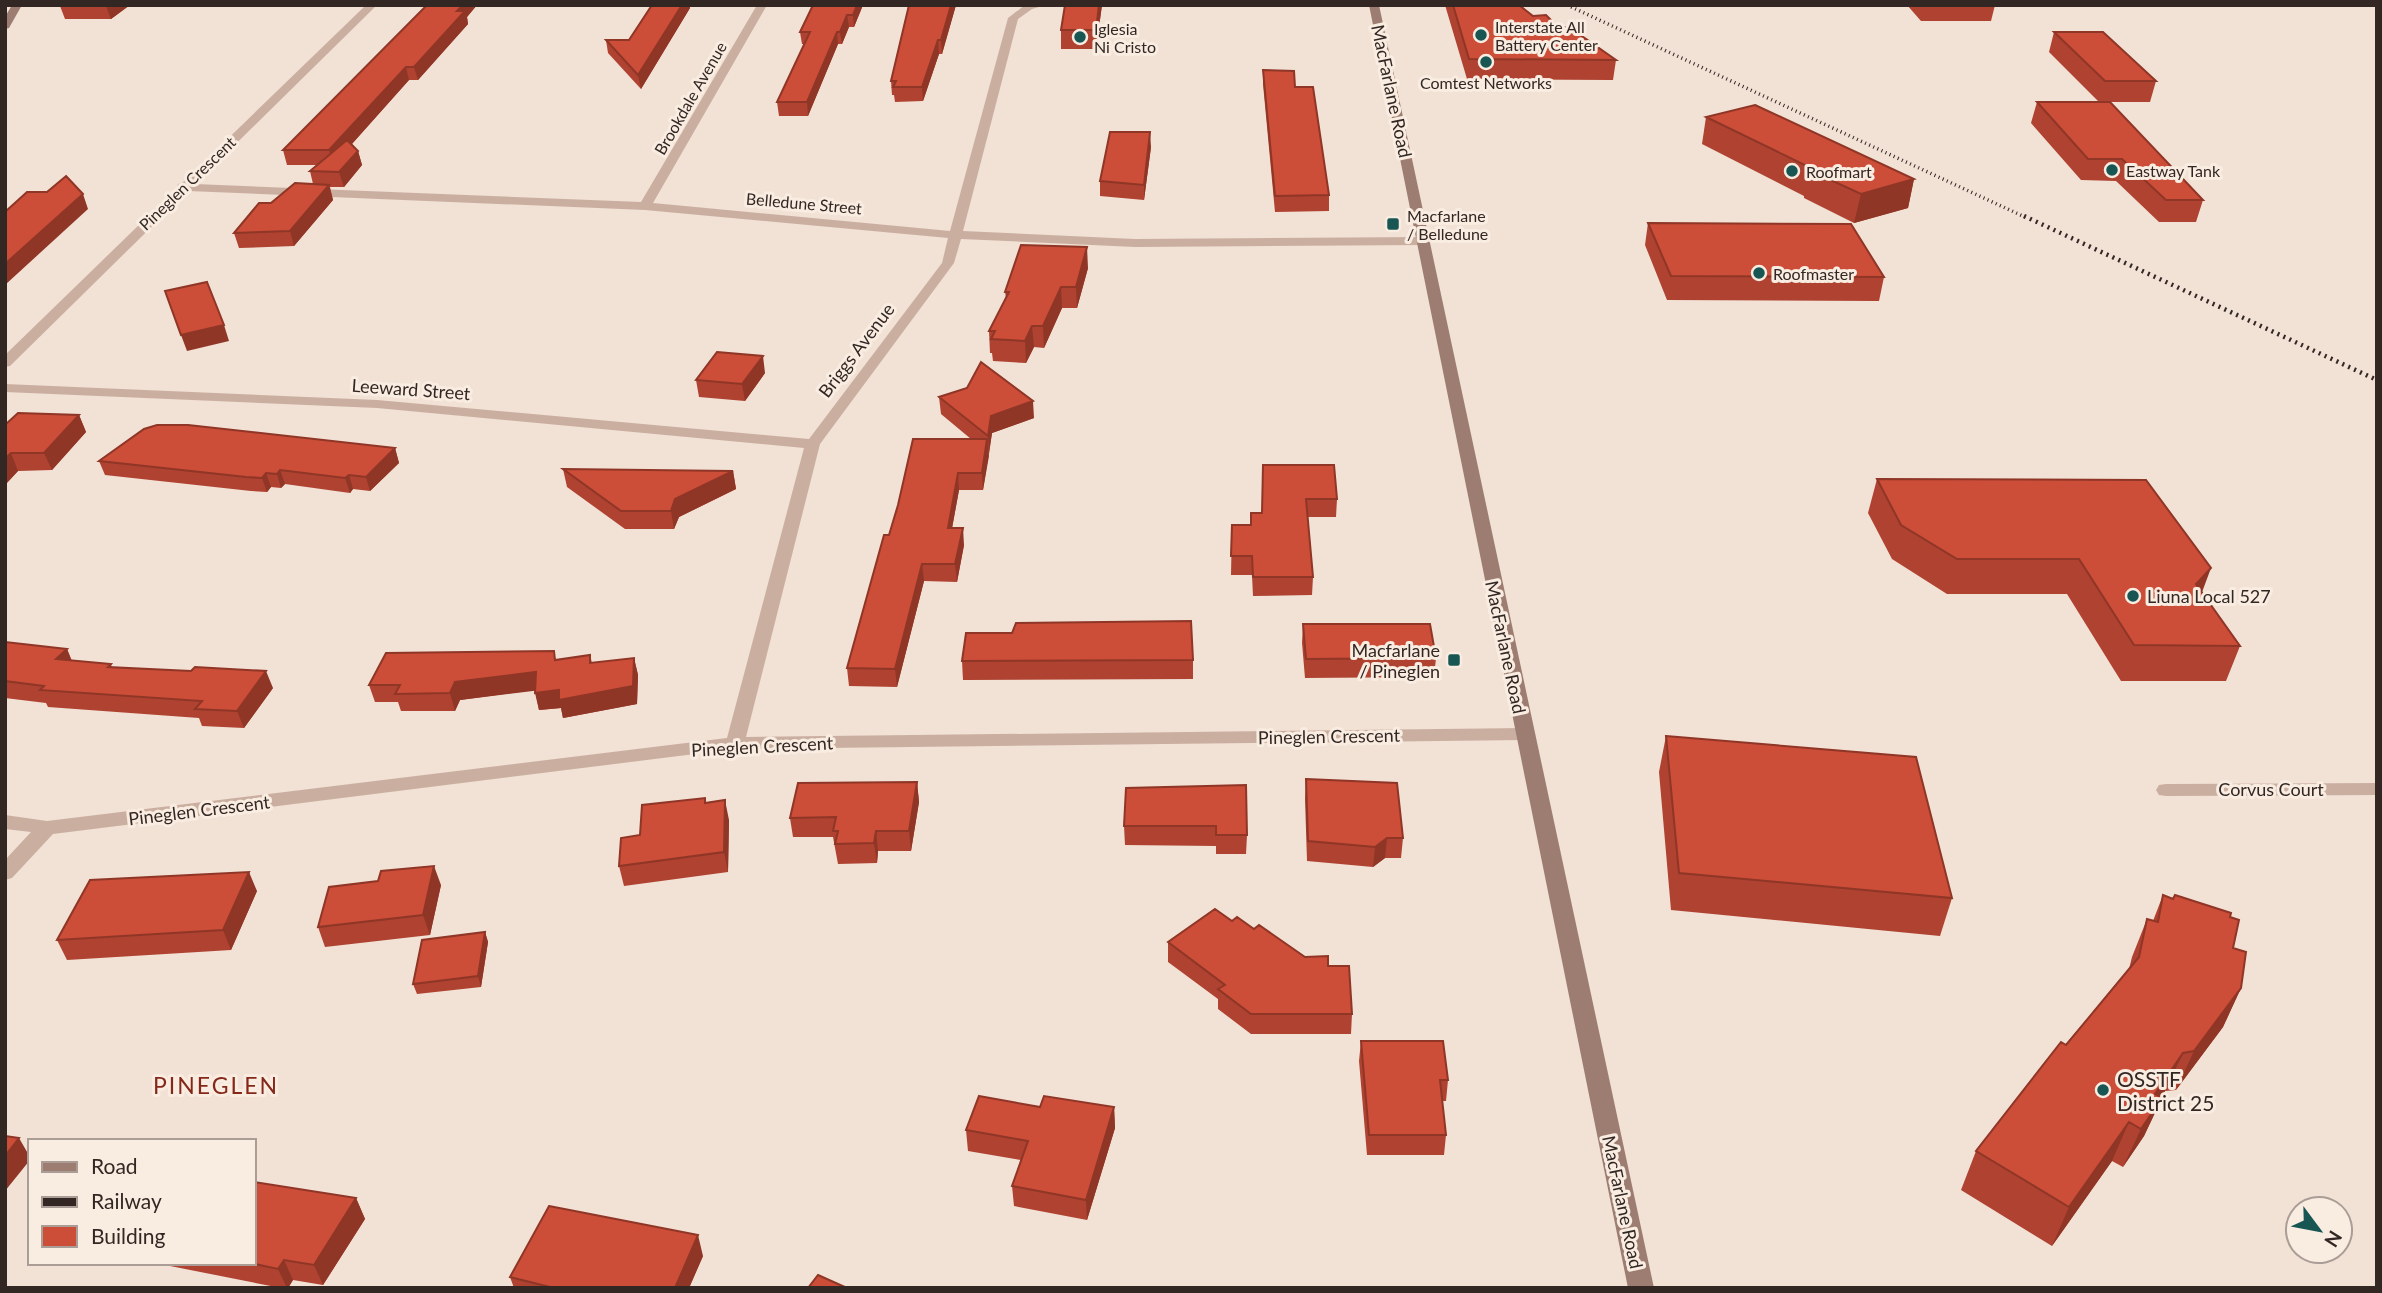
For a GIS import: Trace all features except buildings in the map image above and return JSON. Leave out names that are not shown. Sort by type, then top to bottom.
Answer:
[{"type":"street","points":[[5,26],[17,5]]},
{"type":"street","name":"Pineglen Crescent","points":[[5,363],[182,187],[372,5]]},
{"type":"street","name":"Brookdale Avenue","points":[[645,206],[762,5]]},
{"type":"street","name":"Briggs Avenue","points":[[735,743],[813,444],[948,263],[1013,18],[1029,7],[1041,5]]},
{"type":"street","name":"MacFarlane Road","points":[[1374,5],[1641,1288]]},
{"type":"street","name":"Belledune Street","points":[[182,187],[645,206],[957,235],[1135,243],[1423,241]]},
{"type":"street","name":"Leeward Street","points":[[5,388],[377,404],[813,444]]},
{"type":"street","name":"Pineglen Crescent","points":[[5,822],[47,828],[735,743],[1524,734]]},
{"type":"street","name":"Corvus Court","points":[[2166,790],[2377,789]]},
{"type":"street","points":[[5,873],[47,828]]},
{"type":"railway","points":[[1567,5],[2027,218]]},
{"type":"railway","points":[[2024,216],[2377,380]]},
{"type":"place","name":"Interstate All Battery Center","points":[[1481,35]]},
{"type":"place","name":"Iglesia Ni Cristo","points":[[1080,37]]},
{"type":"place","name":"Comtest Networks","points":[[1486,62]]},
{"type":"place","name":"Eastway Tank","points":[[2112,170]]},
{"type":"place","name":"Roofmart","points":[[1792,171]]},
{"type":"place","name":"Macfarlane / Belledune","points":[[1393,224]]},
{"type":"place","name":"Roofmaster","points":[[1759,273]]},
{"type":"place","name":"Liuna Local 527","points":[[2133,596]]},
{"type":"place","name":"Macfarlane / Pineglen","points":[[1454,660]]},
{"type":"place","name":"OSSTF District 25","points":[[2103,1090]]},
{"type":"district","name":"PINEGLEN","points":[[216,1085]]}]
